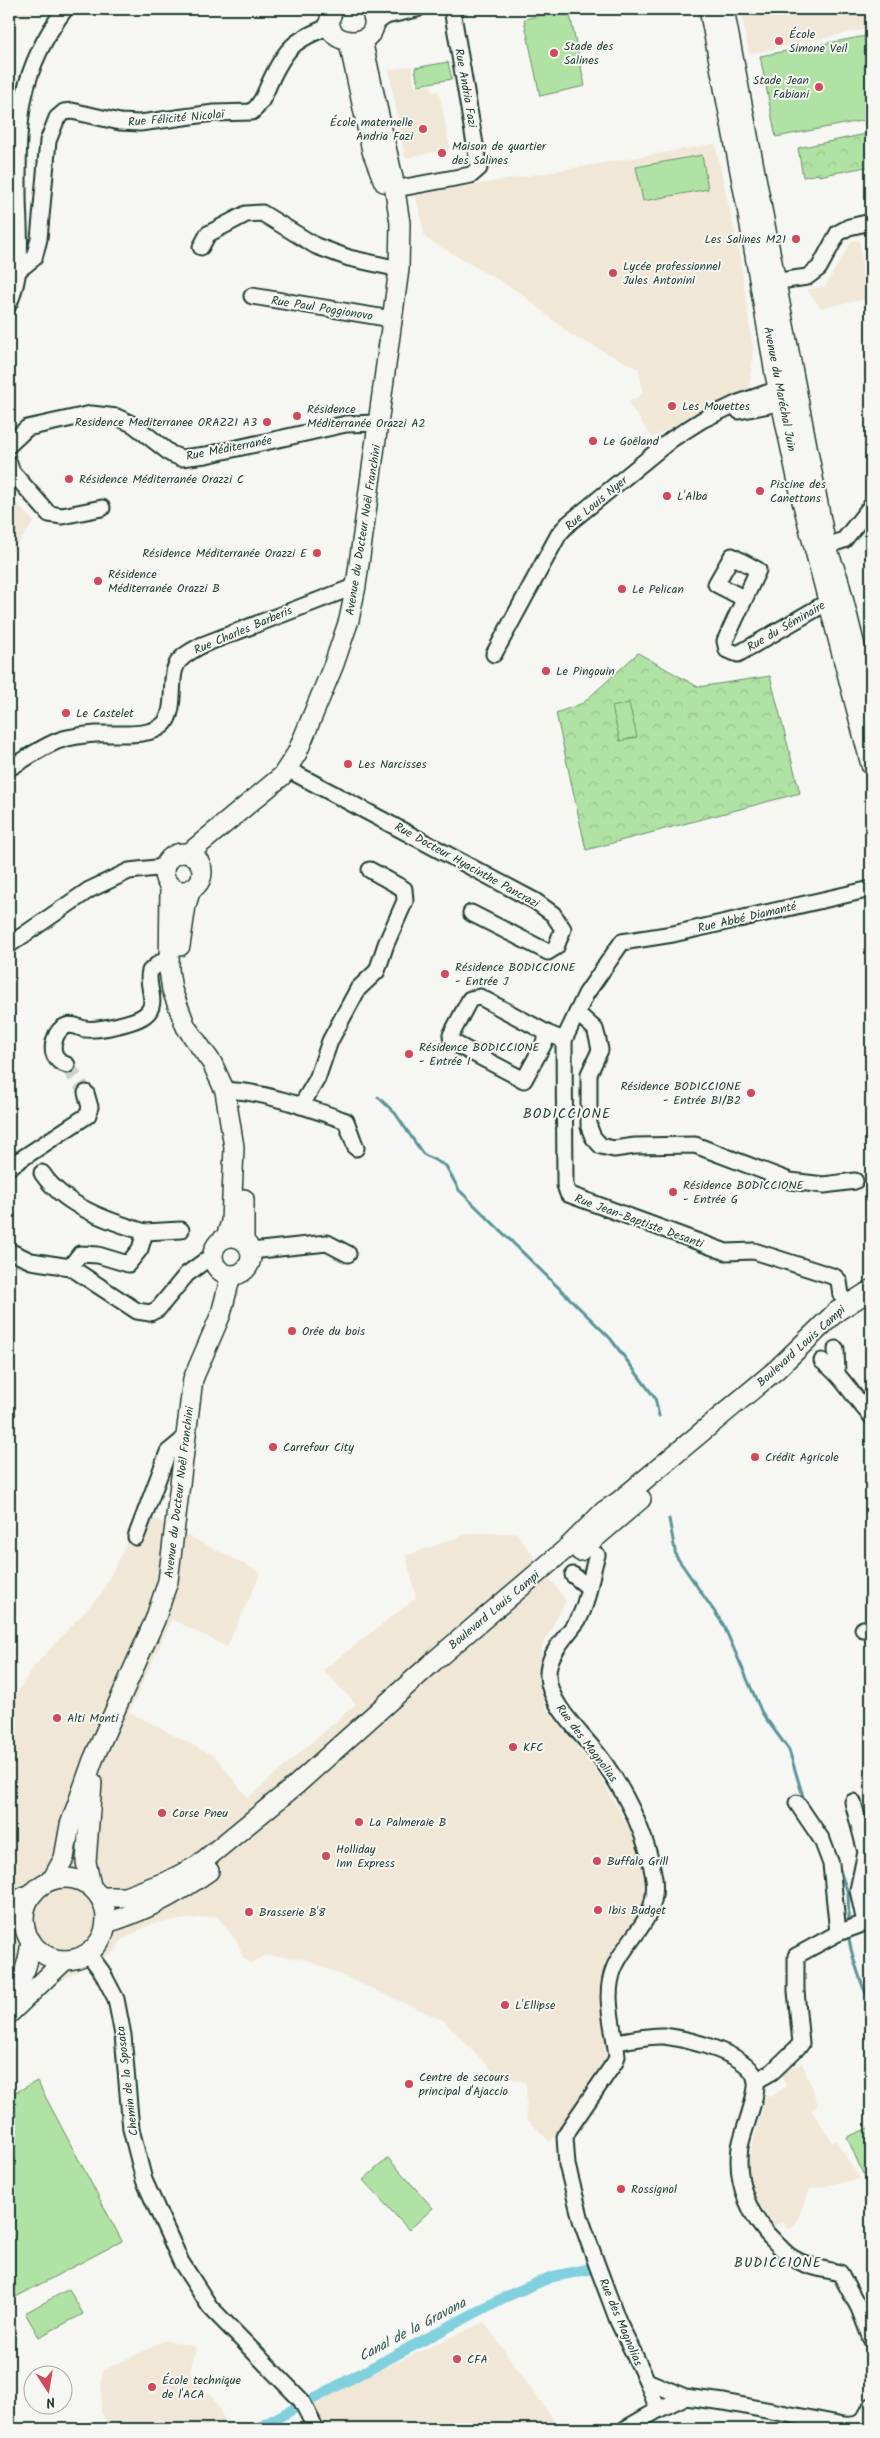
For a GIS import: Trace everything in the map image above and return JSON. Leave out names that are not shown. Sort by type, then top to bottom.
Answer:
[{"type":"main road","name":"Avenue du Maréchal Juin","points":[[709,9],[768,283]]},
{"type":"main road","name":"Avenue du Maréchal Juin","points":[[724,9],[813,550],[835,598],[871,710]]},
{"type":"main road","points":[[332,18],[340,38],[364,29]]},
{"type":"main road","name":"Avenue du Docteur Noël Franchini","points":[[188,854],[282,776],[287,769],[297,753],[334,664],[349,620],[356,586],[399,270],[400,223],[364,29]]},
{"type":"main road","name":"Avenue du Docteur Noël Franchini","points":[[364,29],[372,151],[384,181],[399,239]]},
{"type":"main road","name":"Avenue du Maréchal Juin","points":[[788,394],[826,546],[835,598],[871,765]]},
{"type":"main road","points":[[170,886],[180,890],[191,888],[200,880],[201,867],[194,857],[188,854],[177,854],[171,857],[164,867],[164,877],[170,886],[169,960],[172,990],[186,1027],[230,1090]]},
{"type":"main road","points":[[191,888],[181,933],[181,984],[194,1017],[221,1062],[230,1090],[234,1147],[231,1222],[250,1263],[242,1272],[231,1274],[220,1270],[213,1256],[217,1244],[240,1243]]},
{"type":"main road","name":"Avenue du Docteur Noël Franchini","points":[[52,1880],[64,1858],[70,1825],[93,1760],[156,1620],[168,1581],[178,1514],[193,1379],[221,1314],[231,1274]]},
{"type":"main road","name":"Boulevard Louis Campi","points":[[95,1891],[125,1897],[168,1881],[197,1866],[296,1785],[433,1662],[568,1546],[604,1511],[626,1496],[776,1370],[836,1312],[871,1290]]},
{"type":"main road","name":"Boulevard Louis Campi","points":[[106,1923],[131,1916],[176,1894],[208,1872],[261,1830],[606,1528],[770,1390],[844,1322],[871,1302]]},
{"type":"main road","name":"Avenue du Docteur Noël Franchini","points":[[93,1760],[86,1862],[95,1891]]},
{"type":"main road","points":[[9,1904],[34,1892],[52,1880],[73,1878],[95,1891],[104,1905],[106,1923],[103,1935],[97,1945],[88,1953],[77,1958],[65,1960],[46,1955],[22,1931]]},
{"type":"main road","points":[[9,1995],[26,1971],[22,1931],[28,1902],[34,1892]]},
{"type":"main road","points":[[9,2014],[65,1960]]},
{"type":"street","points":[[9,304],[20,269],[18,192],[24,92],[32,64],[47,34],[65,9]]},
{"type":"street","points":[[364,29],[386,16],[417,9]]},
{"type":"street","name":"Rue Andria Fazi","points":[[395,189],[471,175],[479,168],[452,9]]},
{"type":"street","name":"Rue Félicité Nicolaï","points":[[20,269],[34,258],[39,239],[48,142],[57,118],[64,112],[72,111],[120,122],[140,124],[214,113],[236,114],[252,112],[260,105],[280,60],[290,47],[313,33],[332,18]]},
{"type":"street","points":[[18,192],[33,195],[44,192]]},
{"type":"street","points":[[201,247],[208,234],[246,214],[262,213],[316,246],[350,258],[399,270]]},
{"type":"street","points":[[768,283],[807,277],[819,268],[838,233],[849,227],[871,222]]},
{"type":"street","name":"Rue Paul Poggionovo","points":[[252,296],[392,319]]},
{"type":"street","name":"Rue Louis Nyer","points":[[494,654],[559,534],[569,523],[672,439],[702,420],[738,403],[788,394]]},
{"type":"street","name":"Rue Méditerranée","points":[[9,444],[28,428],[91,414],[104,414],[134,424],[171,454],[181,458],[206,455],[346,424],[379,423]]},
{"type":"street","points":[[9,463],[12,472],[49,514],[62,516],[102,508]]},
{"type":"street","points":[[826,546],[844,540],[871,506]]},
{"type":"street","name":"Rue Charles Barberis","points":[[9,768],[56,741],[97,734],[128,735],[156,729],[164,724],[168,716],[174,689],[175,667],[183,657],[202,645],[356,586]]},
{"type":"street","name":"Rue du Séminaire","points":[[743,598],[725,641],[726,650],[738,654],[835,598]]},
{"type":"street","name":"Rue Docteur Hyacinthe Pancrazi","points":[[287,769],[535,901],[553,914],[564,929],[556,947],[548,952],[471,913]]},
{"type":"street","points":[[9,945],[89,890],[129,871],[164,867]]},
{"type":"street","points":[[301,1106],[317,1080],[330,1041],[358,989],[377,971],[386,944],[405,901],[404,889],[370,870]]},
{"type":"street","name":"Rue Abbé Diamanté","points":[[622,942],[673,934],[871,889]]},
{"type":"street","name":"Rue Jean-Baptiste Desanti","points":[[622,942],[586,994],[564,1040],[565,1184],[568,1194],[726,1252],[754,1251],[835,1278],[839,1281],[841,1295]]},
{"type":"street","points":[[67,1066],[57,1059],[54,1050],[54,1039],[61,1029],[67,1025],[75,1025],[83,1029],[100,1029],[146,1015],[152,1007],[148,976],[150,971],[159,963],[169,960]]},
{"type":"street","points":[[549,1034],[524,1080],[452,1042],[451,1035],[470,999],[480,997],[564,1040]]},
{"type":"street","points":[[577,1013],[595,1029],[600,1050],[589,1074],[589,1127],[593,1137],[601,1146],[614,1149],[635,1146],[695,1144],[790,1181],[824,1185],[855,1181]]},
{"type":"street","points":[[230,1090],[301,1106],[346,1121],[356,1148]]},
{"type":"street","points":[[9,1168],[88,1115],[90,1107],[86,1093]]},
{"type":"street","points":[[42,1173],[50,1186],[105,1219],[145,1232],[181,1230]]},
{"type":"street","points":[[70,1267],[80,1254],[98,1255],[128,1264],[140,1249],[145,1232]]},
{"type":"street","points":[[240,1243],[328,1243],[348,1254]]},
{"type":"street","points":[[9,1251],[30,1261],[70,1267],[137,1311],[150,1314],[158,1308],[187,1274],[213,1256]]},
{"type":"street","points":[[836,1349],[836,1373]]},
{"type":"street","points":[[822,1361],[836,1373],[871,1416]]},
{"type":"street","points":[[136,1538],[168,1452],[185,1438]]},
{"type":"street","name":"Rue des Magnolias","points":[[598,1554],[579,1618],[559,1645],[551,1662],[548,1675],[551,1694],[604,1762],[618,1784],[644,1840],[654,1879],[653,1899],[649,1916],[615,1967],[610,1986],[610,2015],[615,2042],[615,2062],[565,2137],[567,2165],[581,2220],[618,2321],[647,2381],[685,2397],[724,2402],[855,2426],[865,2420],[871,2406]]},
{"type":"street","points":[[573,1575],[588,1587]]},
{"type":"street","points":[[756,2081],[772,2072],[801,2044],[796,1991],[796,1956],[838,1933],[868,1921],[858,1890],[866,1852],[853,1802]]},
{"type":"street","points":[[797,1803],[822,1840],[831,1864],[838,1933]]},
{"type":"street","name":"Chemin de la Sposata","points":[[88,1953],[102,1972],[116,2000],[123,2035],[131,2129],[144,2180],[181,2262],[210,2307],[304,2404],[316,2429]]},
{"type":"street","points":[[615,2042],[662,2036],[693,2041],[741,2061],[751,2068],[756,2081],[740,2146],[738,2165],[742,2188],[749,2208],[766,2233],[791,2258],[810,2266],[840,2273],[859,2308],[871,2340]]},
{"type":"street","points":[[647,2381],[658,2410]]},
{"type":"street","points":[[626,2429],[685,2397]]},
{"type":"shaded area","points":[[9,9],[39,9],[26,18],[9,19]]},
{"type":"shaded area","name":"École Simone Veil","points":[[741,9],[871,9],[871,28],[749,54]]},
{"type":"shaded area","name":"École maternelle Andria Fazi","points":[[411,66],[415,87],[431,85],[433,92],[439,91],[450,149],[405,158],[389,70]]},
{"type":"shaded area","name":"Lycée professionnel Jules Antonini","points":[[715,144],[739,253],[753,349],[749,390],[680,422],[652,438],[628,402],[643,394],[639,369],[571,335],[519,292],[425,238],[416,195]]},
{"type":"shaded area","points":[[859,240],[867,292],[870,292],[871,298],[821,308],[807,290],[825,286],[852,241]]},
{"type":"shaded area","points":[[9,496],[34,522],[9,555]]},
{"type":"shaded area","points":[[142,1512],[261,1573],[227,1647],[172,1619],[129,1712],[216,1757],[248,1798],[356,1704],[323,1670],[416,1598],[406,1556],[469,1533],[517,1533],[566,1601],[542,1646],[539,1680],[545,1706],[600,1776],[641,1850],[650,1888],[642,1918],[603,1990],[607,2066],[550,2142],[527,2119],[526,2082],[497,2075],[443,2020],[305,1959],[265,1955],[251,1963],[244,1959],[236,1940],[217,1916],[153,1923],[122,1940],[115,1951],[62,1980],[18,1952],[9,1939],[9,1704],[36,1664],[102,1593]]},
{"type":"shaded area","points":[[802,2063],[818,2105],[811,2110],[833,2143],[836,2140],[860,2179],[810,2189],[795,2226],[788,2229],[784,2221],[774,2226],[753,2194],[747,2165],[766,2095],[772,2097],[786,2086],[781,2074],[792,2065],[794,2067]]},
{"type":"shaded area","name":"CFA","points":[[484,2322],[560,2429],[320,2429],[310,2405],[324,2396]]},
{"type":"shaded area","name":"École technique de l'ACA","points":[[166,2340],[196,2347],[190,2371],[192,2379],[212,2396],[227,2425],[219,2429],[110,2429],[101,2411],[102,2371]]},
{"type":"green space","name":"Stade des Salines","points":[[569,10],[585,86],[540,96],[524,19]]},
{"type":"green space","name":"Stade Jean Fabiani","points":[[871,35],[871,119],[776,137],[760,56]]},
{"type":"green space","points":[[448,62],[452,79],[418,85],[415,68]]},
{"type":"green space","points":[[871,133],[871,166],[819,176],[818,174],[803,177],[798,148]]},
{"type":"green space","points":[[702,155],[708,189],[643,201],[636,167]]},
{"type":"green space","points":[[638,653],[698,687],[770,676],[800,793],[586,850],[556,713],[583,703]]},
{"type":"green space","points":[[629,703],[637,737],[620,741],[612,707]]},
{"type":"green space","points":[[37,2081],[122,2241],[14,2298],[9,2288],[9,2096]]},
{"type":"green space","points":[[871,2127],[871,2171],[863,2174],[847,2137]]},
{"type":"green space","points":[[388,2158],[433,2208],[409,2230],[363,2180]]},
{"type":"green space","points":[[69,2289],[83,2314],[39,2337],[25,2313]]},
{"type":"waterway","points":[[378,1097],[395,1113],[423,1154],[446,1166],[459,1190],[610,1338],[655,1398],[659,1416]]},
{"type":"waterway","points":[[669,1519],[676,1556],[723,1624],[762,1713],[789,1750],[805,1803]]},
{"type":"waterway","points":[[838,1865],[848,1893],[849,1925]]},
{"type":"waterway","points":[[849,1938],[861,1982],[871,2001]]},
{"type":"waterway","name":"Canal de la Gravona","points":[[256,2429],[505,2297],[551,2277],[589,2269]]},
{"type":"tunnel","points":[[67,1065],[86,1093]]},
{"type":"place","name":"École Simone Veil","points":[[779,41]]},
{"type":"place","name":"Stade des Salines","points":[[554,53]]},
{"type":"place","name":"Stade Jean Fabiani","points":[[819,87]]},
{"type":"place","name":"École maternelle Andria Fazi","points":[[423,129]]},
{"type":"place","name":"Maison de quartier des Salines","points":[[442,153]]},
{"type":"place","name":"Les Salines M21","points":[[796,239]]},
{"type":"place","name":"Lycée professionnel Jules Antonini","points":[[613,273]]},
{"type":"place","name":"Les Mouettes","points":[[672,406]]},
{"type":"place","name":"Résidence Méditerranée Orazzi A2","points":[[297,416]]},
{"type":"place","name":"Residence Mediterranee ORAZZI A3","points":[[267,422]]},
{"type":"place","name":"Le Goëland","points":[[593,441]]},
{"type":"place","name":"Résidence Méditerranée Orazzi C","points":[[69,479]]},
{"type":"place","name":"Piscine des Canettons","points":[[760,491]]},
{"type":"place","name":"L'Alba","points":[[667,496]]},
{"type":"place","name":"Résidence Méditerranée Orazzi E","points":[[317,553]]},
{"type":"place","name":"Résidence Méditerranée Orazzi B","points":[[98,581]]},
{"type":"place","name":"Le Pelican","points":[[622,589]]},
{"type":"place","name":"Le Pingouin","points":[[546,671]]},
{"type":"place","name":"Le Castelet","points":[[66,713]]},
{"type":"place","name":"Les Narcisses","points":[[348,764]]},
{"type":"place","name":"Résidence BODICCIONE - Entrée J","points":[[445,974]]},
{"type":"place","name":"Résidence BODICCIONE - Entrée I","points":[[409,1054]]},
{"type":"place","name":"Résidence BODICCIONE - Entrée B1/B2","points":[[751,1093]]},
{"type":"place","name":"Résidence BODICCIONE - Entrée G","points":[[673,1192]]},
{"type":"place","name":"Orée du bois","points":[[292,1331]]},
{"type":"place","name":"Carrefour City","points":[[273,1447]]},
{"type":"place","name":"Crédit Agricole","points":[[755,1457]]},
{"type":"place","name":"Alti Monti","points":[[57,1718]]},
{"type":"place","name":"KFC","points":[[513,1747]]},
{"type":"place","name":"Corse Pneu","points":[[162,1813]]},
{"type":"place","name":"La Palmeraie B","points":[[359,1822]]},
{"type":"place","name":"Holliday Inn Express","points":[[326,1856]]},
{"type":"place","name":"Buffalo Grill","points":[[597,1861]]},
{"type":"place","name":"Ibis Budget","points":[[598,1910]]},
{"type":"place","name":"Brasserie B'8","points":[[249,1912]]},
{"type":"place","name":"L'Ellipse","points":[[505,2005]]},
{"type":"place","name":"Centre de secours principal d'Ajaccio","points":[[409,2084]]},
{"type":"place","name":"Rossignol","points":[[621,2189]]},
{"type":"place","name":"CFA","points":[[457,2359]]},
{"type":"place","name":"École technique de l'ACA","points":[[152,2387]]},
{"type":"district","name":"BODICCIONE","points":[[567,1113]]},
{"type":"district","name":"BUDICCIONE","points":[[778,2262]]}]
